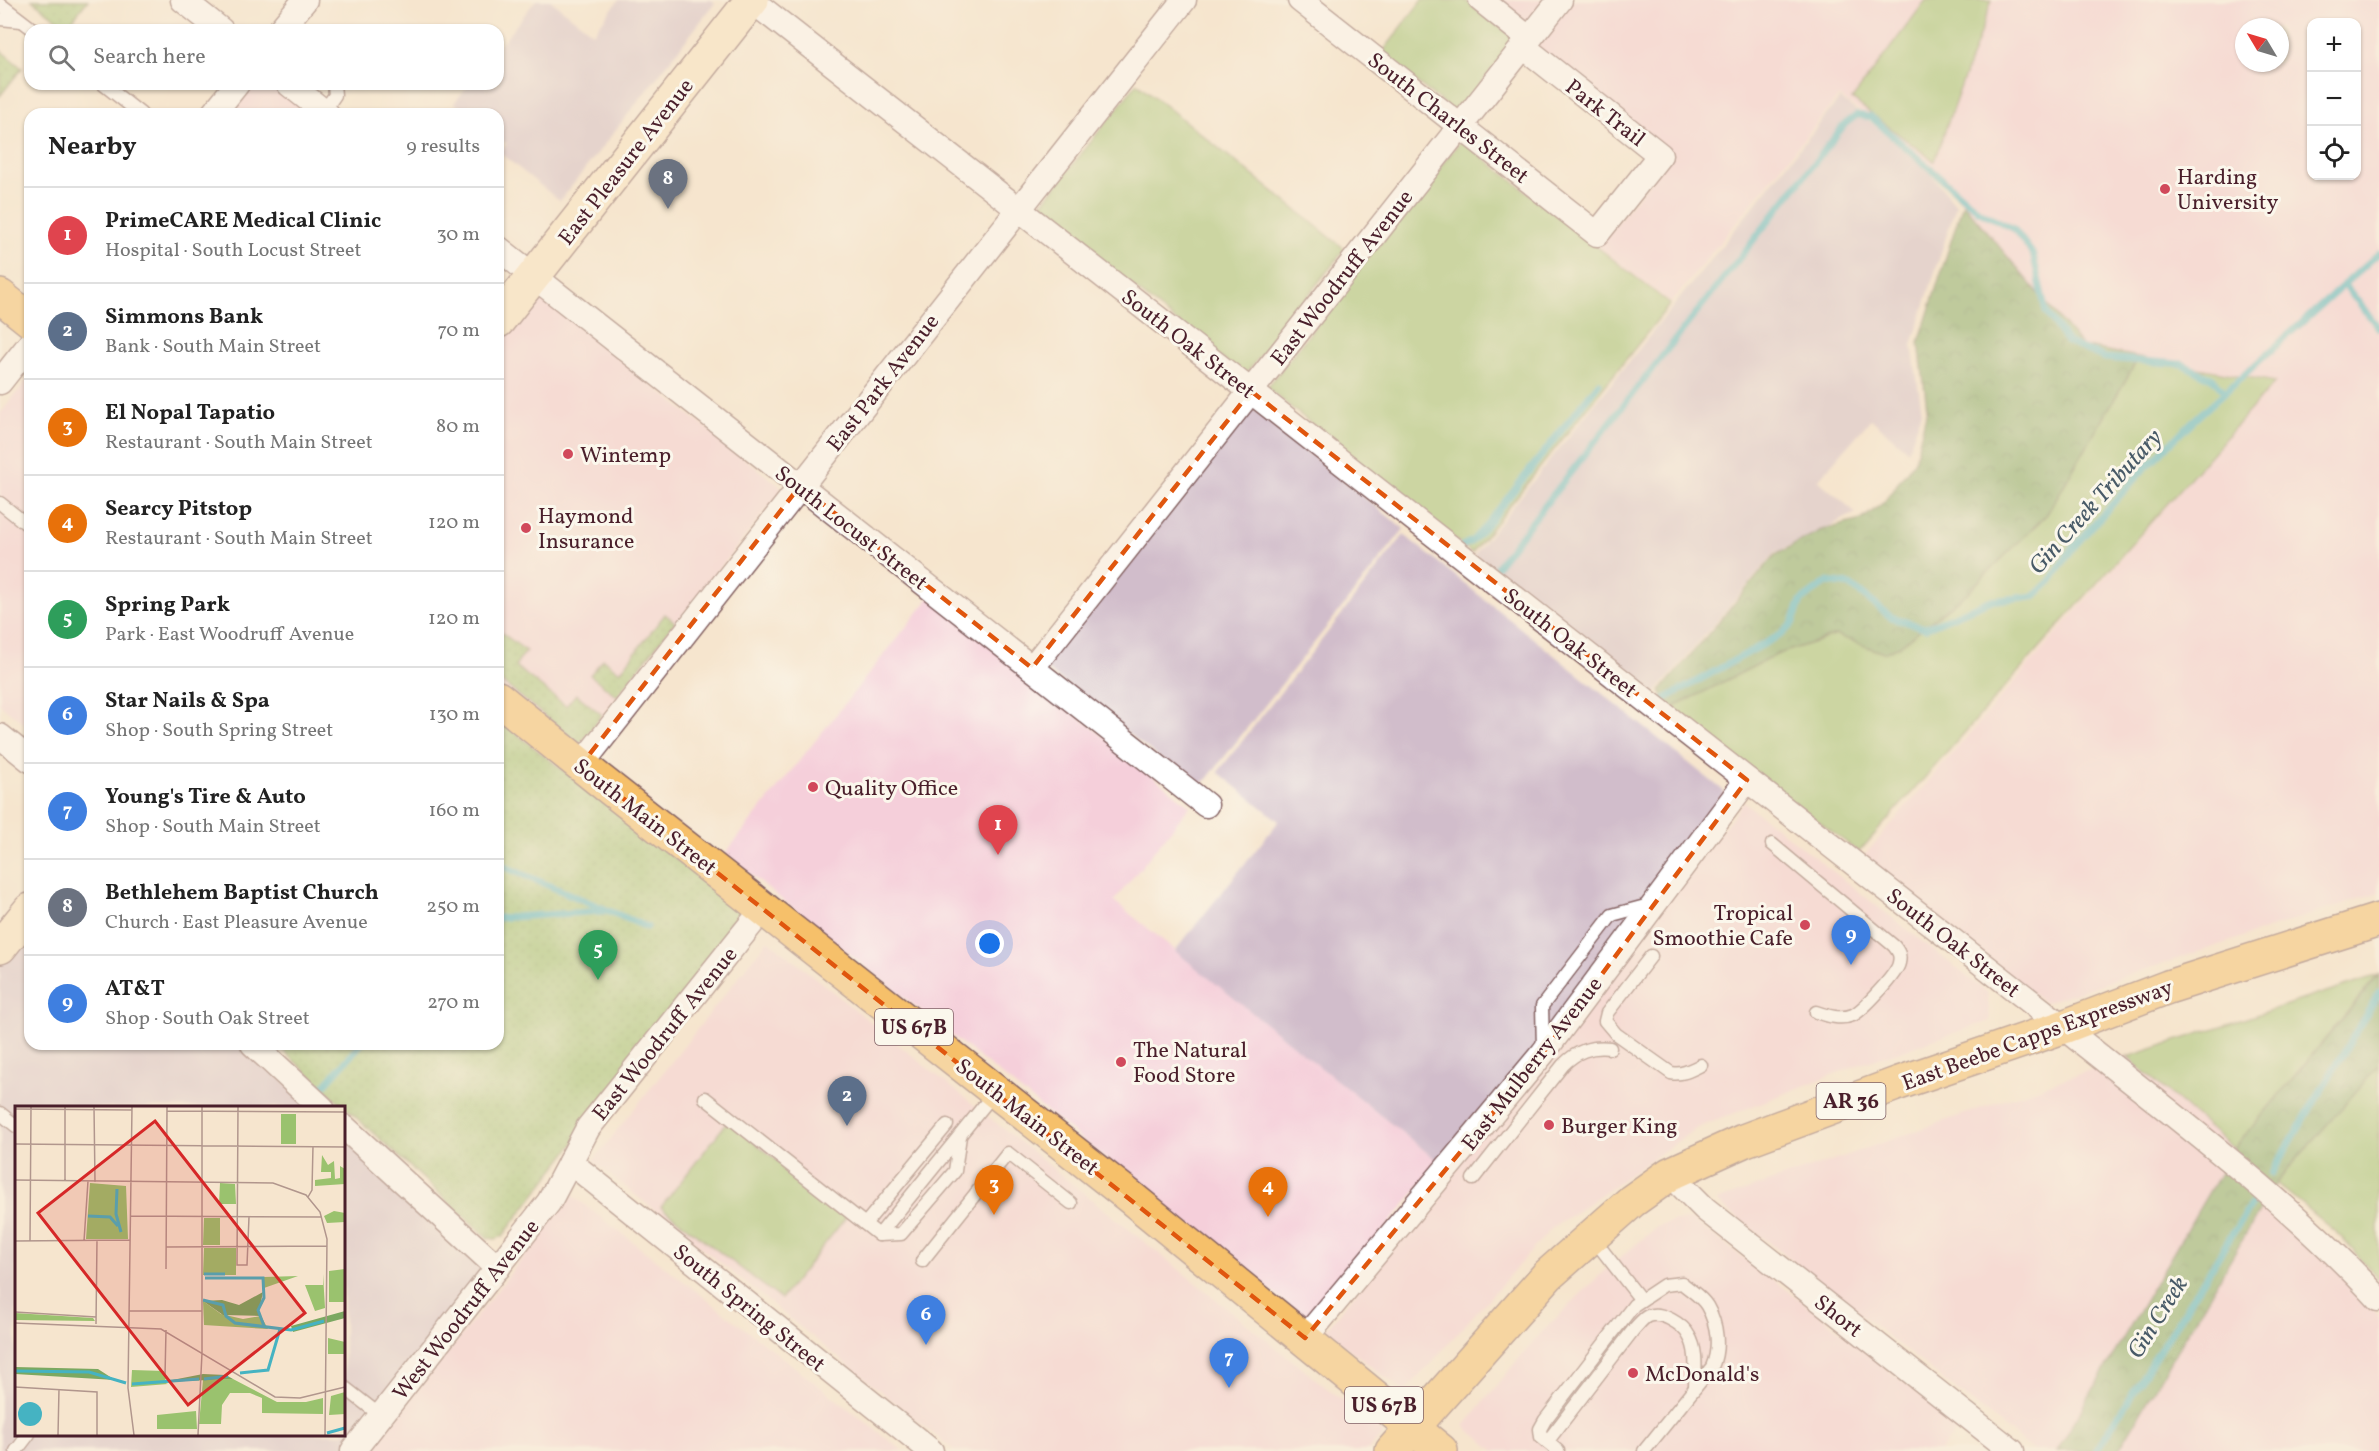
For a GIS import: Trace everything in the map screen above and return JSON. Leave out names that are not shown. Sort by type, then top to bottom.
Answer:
[{"type":"main road","points":[[0,296],[24,315]]},
{"type":"main road","name":"South Main Street","points":[[504,703],[1305,1338],[1402,1439],[1441,1451]]},
{"type":"main road","name":"East Beebe Capps Expressway","points":[[1402,1439],[1548,1275],[1632,1202],[1670,1174],[1743,1141],[1899,1083],[2063,1028],[2169,987],[2379,920]]},
{"type":"street","points":[[183,0],[213,24]]},
{"type":"street","points":[[285,24],[304,0]]},
{"type":"street","name":"South Oak Street","points":[[752,0],[2063,1028],[2252,1180],[2339,1256],[2379,1299]]},
{"type":"street","name":"East Pleasure Avenue","points":[[504,314],[752,0]]},
{"type":"street","name":"East Park Avenue","points":[[580,765],[1184,0]]},
{"type":"street","name":"South Charles Street","points":[[1300,0],[1597,234]]},
{"type":"street","name":"Park Trail","points":[[1481,0],[1522,33],[1530,52],[1660,155],[1597,234]]},
{"type":"street","name":"East Woodruff Avenue","points":[[1032,668],[1560,0]]},
{"type":"street","points":[[218,108],[232,90]]},
{"type":"street","points":[[297,90],[320,108]]},
{"type":"street","name":"South Locust Street","points":[[504,253],[1206,805]]},
{"type":"street","points":[[0,382],[24,352]]},
{"type":"street","points":[[0,736],[24,755]]},
{"type":"street","name":"East Mulberry Avenue","points":[[1305,1338],[1543,1053],[1747,780]]},
{"type":"street","name":"East Woodruff Avenue","points":[[570,1162],[588,1128],[764,908]]},
{"type":"street","points":[[0,947],[24,917]]},
{"type":"street","points":[[259,1050],[309,1103]]},
{"type":"street","points":[[345,1128],[498,1268]]},
{"type":"street","name":"West Woodruff Avenue","points":[[353,1451],[549,1202],[570,1162]]},
{"type":"street","name":"South Spring Street","points":[[570,1162],[931,1451]]},
{"type":"street","name":"Short","points":[[1670,1174],[1705,1209],[2012,1451]]},
{"type":"lane","points":[[0,4],[26,24]]},
{"type":"lane","points":[[0,19],[22,21]]},
{"type":"lane","points":[[111,90],[133,108]]},
{"type":"lane","points":[[328,108],[335,95],[335,90]]},
{"type":"lane","points":[[0,503],[24,522]]},
{"type":"lane","points":[[1772,844],[1894,945],[1899,953],[1900,962],[1896,971],[1853,1015],[1829,1017],[1816,1012]]},
{"type":"lane","points":[[1650,956],[1607,1013],[1605,1021],[1616,1034],[1671,1073],[1688,1071],[1701,1065]]},
{"type":"lane","points":[[1473,1179],[1574,1055],[1588,1049],[1610,1048]]},
{"type":"lane","points":[[879,1235],[996,1091]]},
{"type":"lane","points":[[705,1098],[879,1235],[901,1234],[955,1171],[960,1135]]},
{"type":"lane","points":[[0,1113],[15,1125]]},
{"type":"lane","points":[[865,1224],[947,1125]]},
{"type":"lane","points":[[922,1261],[1008,1153],[1071,1203]]},
{"type":"lane","points":[[1592,1236],[1641,1300]]},
{"type":"lane","points":[[1558,1451],[1541,1437],[1540,1429],[1545,1420],[1635,1305],[1664,1285],[1682,1283],[1707,1305],[1717,1333],[1717,1354],[1712,1367],[1644,1451]]},
{"type":"lane","points":[[1547,1442],[1634,1329],[1647,1316],[1659,1315],[1674,1322],[1689,1335],[1695,1359],[1695,1388]]},
{"type":"lane","points":[[345,1388],[381,1416]]},
{"type":"lane","points":[[16,1451],[27,1436]]},
{"type":"highlighted area","points":[[1251,391],[1747,780],[1543,1053],[1305,1338],[581,765],[800,486],[1032,668]]},
{"type":"shaded area","points":[[536,0],[550,0],[593,33],[619,0],[712,0],[715,3],[560,201],[504,156],[504,148],[507,144],[504,142],[504,108],[460,108],[454,103],[464,90],[504,90],[504,40]]},
{"type":"shaded area","points":[[1491,0],[2379,0],[2379,892],[2044,1003],[1862,858],[2274,382],[2082,346],[1928,162],[1839,96],[1671,303],[1598,246],[1670,156],[1535,48]]},
{"type":"shaded area","points":[[249,90],[281,90],[303,108],[235,108]]},
{"type":"shaded area","points":[[1840,98],[1922,163],[1956,205],[1912,345],[1922,412],[1908,451],[1871,419],[1818,480],[1856,513],[1775,553],[1654,694],[1474,555]]},
{"type":"shaded area","points":[[534,291],[783,489],[578,747],[504,688],[504,328]]},
{"type":"shaded area","points":[[24,384],[24,723],[0,704],[0,414]]},
{"type":"shaded area","points":[[1249,406],[1404,529],[1199,789],[1043,666]]},
{"type":"shaded area","points":[[1404,535],[1725,792],[1536,1049],[1439,1162],[1175,951],[1279,821],[1218,772]]},
{"type":"shaded area","points":[[930,597],[1190,806],[1114,901],[1439,1162],[1310,1322],[725,854]]},
{"type":"shaded area","points":[[1744,802],[1987,992],[1990,1021],[1852,1067],[1697,1128],[1551,1229],[1405,1392],[1325,1331]]},
{"type":"shaded area","points":[[24,933],[24,1050],[249,1050],[312,1106],[15,1106],[15,1436],[345,1436],[345,1136],[489,1267],[342,1451],[0,1451],[0,963]]},
{"type":"shaded area","points":[[768,940],[1383,1433],[1368,1451],[955,1451],[593,1161]]},
{"type":"shaded area","points":[[2127,1057],[2234,1149],[2057,1451],[2034,1451],[1716,1201]]},
{"type":"shaded area","points":[[572,1195],[903,1451],[370,1451]]},
{"type":"shaded area","points":[[2263,1207],[2312,1243],[2379,1316],[2379,1451],[2118,1451]]},
{"type":"shaded area","points":[[1692,1220],[1816,1311],[1959,1427],[1940,1451],[1495,1451],[1464,1426],[1534,1340],[1605,1270],[1657,1227],[1674,1221]]},
{"type":"green space","points":[[32,0],[88,0],[69,24],[63,24]]},
{"type":"green space","points":[[1422,0],[1465,0],[1516,39],[1457,114],[1381,54]]},
{"type":"green space","points":[[1926,0],[1992,0],[1934,161],[1852,99]]},
{"type":"green space","points":[[0,50],[22,68],[0,96]]},
{"type":"green space","points":[[1137,83],[1345,249],[1244,376],[1037,210]]},
{"type":"green space","points":[[1461,140],[1670,304],[1472,553],[1267,388]]},
{"type":"green space","points":[[1963,203],[2082,346],[2139,357],[2047,514],[1967,593],[1899,646],[1884,653],[1836,635],[1778,654],[1670,709],[1660,691],[1775,555],[1821,530],[1861,520],[1884,502],[1915,460],[1927,409],[1919,342]]},
{"type":"green space","points":[[2139,357],[2275,382],[1859,852],[1670,709],[1778,654],[1837,635],[1883,653],[1899,646],[1967,593],[2047,514]]},
{"type":"green space","points":[[665,614],[675,622],[617,696],[590,675],[603,659],[620,672]]},
{"type":"green space","points":[[504,634],[526,651],[515,666],[566,706],[576,694],[602,715],[580,744],[504,684]]},
{"type":"green space","points":[[504,724],[748,916],[503,1236],[496,1239],[488,1238],[283,1050],[504,1050]]},
{"type":"green space","points":[[2378,975],[2234,1149],[2127,1057]]},
{"type":"green space","points":[[2379,975],[2379,1065],[2276,1183],[2118,1451],[2057,1451],[2234,1149]]},
{"type":"green space","points":[[2379,1065],[2379,1279],[2340,1236],[2276,1183]]},
{"type":"green space","points":[[728,1121],[847,1216],[781,1299],[661,1207]]},
{"type":"waterway","points":[[1497,566],[1845,124],[1857,115],[1871,117],[1979,211],[2014,229],[2033,254],[2046,312],[2067,342],[2105,358],[2182,364],[2213,379],[2225,392]]},
{"type":"waterway","name":"Gin Creek Tributary","points":[[1663,700],[1782,634],[1792,624],[1801,601],[1827,582],[1850,585],[1891,617],[1925,628],[1989,601],[2035,596],[2051,581],[2071,550],[2141,472],[2194,420],[2379,253]]},
{"type":"waterway","name":"Gin Creek","points":[[2344,284],[2379,328]]},
{"type":"waterway","points":[[1462,546],[1472,541],[1484,528],[1599,383]]},
{"type":"waterway","points":[[504,867],[647,927]]},
{"type":"waterway","points":[[504,918],[603,911]]},
{"type":"waterway","name":"Gin Creek","points":[[2272,1173],[2379,993]]},
{"type":"waterway","points":[[322,1088],[356,1050]]},
{"type":"waterway","name":"Gin Creek","points":[[2096,1451],[2252,1203]]},
{"type":"place","name":"Harding University","points":[[2165,189]]},
{"type":"place","name":"Bethlehem Baptist Church","points":[[668,209]]},
{"type":"place","name":"Wintemp","points":[[568,454]]},
{"type":"place","name":"Haymond Insurance","points":[[526,528]]},
{"type":"place","name":"Quality Office","points":[[813,787]]},
{"type":"place","name":"PrimeCARE Medical Clinic","points":[[998,855]]},
{"type":"place","name":"Tropical Smoothie Cafe","points":[[1805,925]]},
{"type":"place","name":"AT&T","points":[[1851,965]]},
{"type":"place","name":"Spring Park","points":[[598,980]]},
{"type":"place","name":"The Natural Food Store","points":[[1121,1062]]},
{"type":"place","name":"Burger King","points":[[1549,1125]]},
{"type":"place","name":"Simmons Bank","points":[[847,1126]]},
{"type":"place","name":"El Nopal Tapatio","points":[[994,1215]]},
{"type":"place","name":"Searcy Pitstop","points":[[1268,1217]]},
{"type":"place","name":"Star Nails & Spa","points":[[926,1345]]},
{"type":"place","name":"McDonald's","points":[[1633,1373]]},
{"type":"place","name":"Young's Tire & Auto","points":[[1229,1388]]}]
